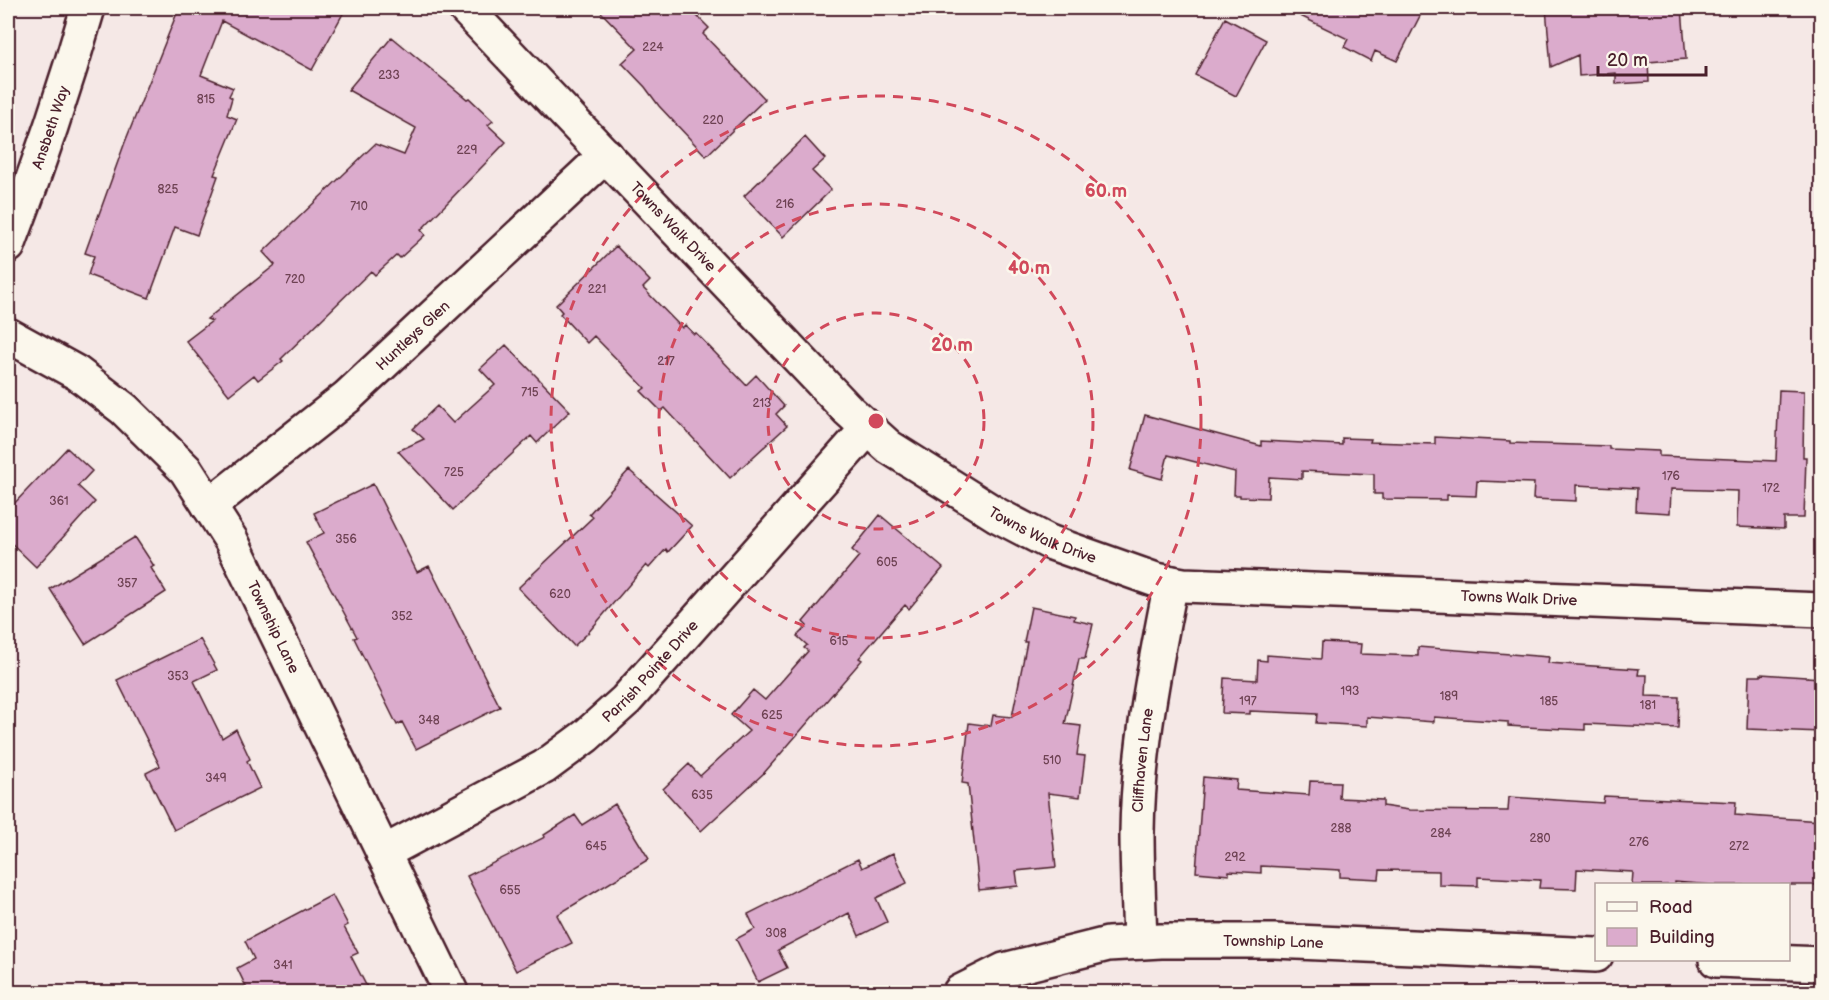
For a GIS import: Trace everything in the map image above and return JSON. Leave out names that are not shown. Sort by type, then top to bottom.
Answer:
[{"type":"street","name":"Ansbeth Way","points":[[8,246],[72,65],[88,8]]},
{"type":"street","name":"Towns Walk Drive","points":[[465,8],[840,402],[868,428],[889,447],[936,477],[997,515],[1049,542],[1114,566],[1183,585],[1821,610]]},
{"type":"street","name":"Huntleys Glen","points":[[209,506],[347,397],[606,155]]},
{"type":"street","name":"Township Lane","points":[[8,335],[77,373],[124,410],[186,470],[231,540],[451,993]]},
{"type":"street","name":"Parrish Pointe Drive","points":[[383,853],[544,767],[586,736],[627,700],[868,428]]},
{"type":"street","name":"Cliffhaven Lane","points":[[1140,942],[1137,832],[1140,776],[1156,661],[1171,583]]},
{"type":"street","name":"Township Lane","points":[[960,993],[1004,970],[1108,944],[1161,940],[1274,941],[1595,955]]},
{"type":"street","points":[[1742,961],[1821,964]]},
{"type":"building","points":[[179,8],[346,8],[312,70],[222,21],[201,75],[233,88],[229,96],[232,98],[227,115],[237,119],[214,175],[218,176],[197,235],[175,227],[149,298],[88,275],[94,256],[85,253],[125,142]]},
{"type":"building","points":[[597,8],[689,8],[709,28],[703,34],[765,99],[706,156],[622,63],[637,49]]},
{"type":"building","points":[[1284,8],[1424,8],[1397,61],[1375,51],[1371,61],[1344,47],[1348,39]]},
{"type":"building","points":[[1546,8],[1682,8],[1686,59],[1648,62],[1649,82],[1616,84],[1616,73],[1579,76],[1578,55],[1551,67]]},
{"type":"building","points":[[1225,18],[1266,40],[1236,96],[1195,75]]},
{"type":"building","points":[[392,37],[467,99],[469,98],[493,121],[488,125],[506,142],[421,230],[425,235],[400,258],[397,255],[375,275],[371,271],[281,359],[283,361],[258,380],[254,375],[229,395],[186,341],[212,321],[207,319],[275,265],[263,252],[375,144],[404,155],[416,128],[348,90]]},
{"type":"building","points":[[805,137],[825,159],[812,171],[831,190],[783,237],[744,196]]},
{"type":"building","points":[[616,246],[650,281],[643,288],[682,328],[685,325],[694,334],[696,333],[746,385],[756,375],[784,406],[776,414],[787,426],[730,478],[665,408],[661,411],[641,391],[645,388],[594,336],[587,343],[560,314],[562,312],[556,305]]},
{"type":"building","points":[[506,345],[570,411],[537,443],[531,436],[453,510],[398,451],[424,439],[413,429],[437,406],[453,423],[495,385],[480,369]]},
{"type":"building","points":[[1779,390],[1804,391],[1803,457],[1806,457],[1804,518],[1784,518],[1784,529],[1737,527],[1738,491],[1671,489],[1670,513],[1636,511],[1637,488],[1576,485],[1576,501],[1533,499],[1534,483],[1477,481],[1476,496],[1447,495],[1447,500],[1382,499],[1382,494],[1374,494],[1374,474],[1302,471],[1302,479],[1269,477],[1268,498],[1234,495],[1235,472],[1168,455],[1162,479],[1130,470],[1145,415],[1261,446],[1261,441],[1342,445],[1342,438],[1371,439],[1370,442],[1435,444],[1435,437],[1510,441],[1510,443],[1609,446],[1609,449],[1659,451],[1659,456],[1776,461]]},
{"type":"building","points":[[67,448],[92,471],[78,486],[95,502],[36,567],[8,540],[8,510]]},
{"type":"building","points":[[629,470],[692,526],[668,552],[666,549],[649,568],[646,565],[574,646],[518,588],[593,517],[589,514]]},
{"type":"building","points":[[373,484],[417,572],[429,566],[500,707],[416,749],[402,722],[397,725],[354,638],[357,637],[306,542],[324,533],[314,513]]},
{"type":"building","points":[[880,515],[943,568],[909,609],[905,605],[895,616],[859,658],[862,660],[764,773],[701,831],[663,789],[689,764],[700,776],[749,731],[731,715],[753,690],[765,700],[808,651],[804,648],[807,645],[797,636],[807,626],[803,622],[859,556],[852,550]]},
{"type":"building","points":[[135,537],[154,566],[151,568],[166,592],[85,644],[50,589]]},
{"type":"building","points":[[1031,607],[1075,616],[1074,620],[1093,624],[1085,659],[1079,659],[1065,724],[1081,726],[1077,755],[1085,756],[1080,797],[1048,793],[1056,867],[1016,871],[1018,886],[979,890],[968,784],[962,783],[969,723],[991,726],[993,715],[1012,717],[1027,642],[1024,642]]},
{"type":"building","points":[[200,639],[217,670],[194,681],[222,738],[236,729],[250,759],[247,761],[260,788],[174,830],[146,773],[160,766],[117,680]]},
{"type":"building","points":[[1322,642],[1361,644],[1360,654],[1418,656],[1418,647],[1549,657],[1548,663],[1639,669],[1638,675],[1647,675],[1646,696],[1679,697],[1678,728],[1585,724],[1585,730],[1508,726],[1508,722],[1434,717],[1434,722],[1367,717],[1367,726],[1316,723],[1317,714],[1250,711],[1250,714],[1222,713],[1224,678],[1257,680],[1258,660],[1267,661],[1267,655],[1321,659]]},
{"type":"building","points":[[1761,674],[1821,678],[1821,732],[1747,729],[1749,676],[1761,676]]},
{"type":"building","points":[[1203,777],[1237,780],[1236,790],[1309,795],[1310,781],[1340,782],[1339,798],[1383,800],[1383,806],[1409,810],[1508,811],[1509,797],[1603,803],[1604,796],[1736,802],[1735,815],[1821,821],[1821,885],[1632,883],[1633,872],[1577,869],[1576,889],[1539,888],[1540,880],[1478,877],[1478,886],[1439,885],[1439,871],[1380,870],[1379,879],[1340,877],[1340,870],[1261,866],[1261,873],[1229,871],[1229,875],[1196,872]]},
{"type":"building","points":[[615,804],[649,859],[557,915],[572,943],[516,971],[467,876],[545,837],[544,835],[575,815],[582,825]]},
{"type":"building","points":[[893,853],[907,883],[876,898],[887,922],[859,936],[849,913],[778,950],[787,968],[758,982],[736,939],[755,929],[748,914],[858,859],[862,868]]},
{"type":"building","points":[[332,895],[348,925],[344,927],[358,953],[351,956],[370,993],[249,993],[237,968],[254,959],[245,941]]}]
